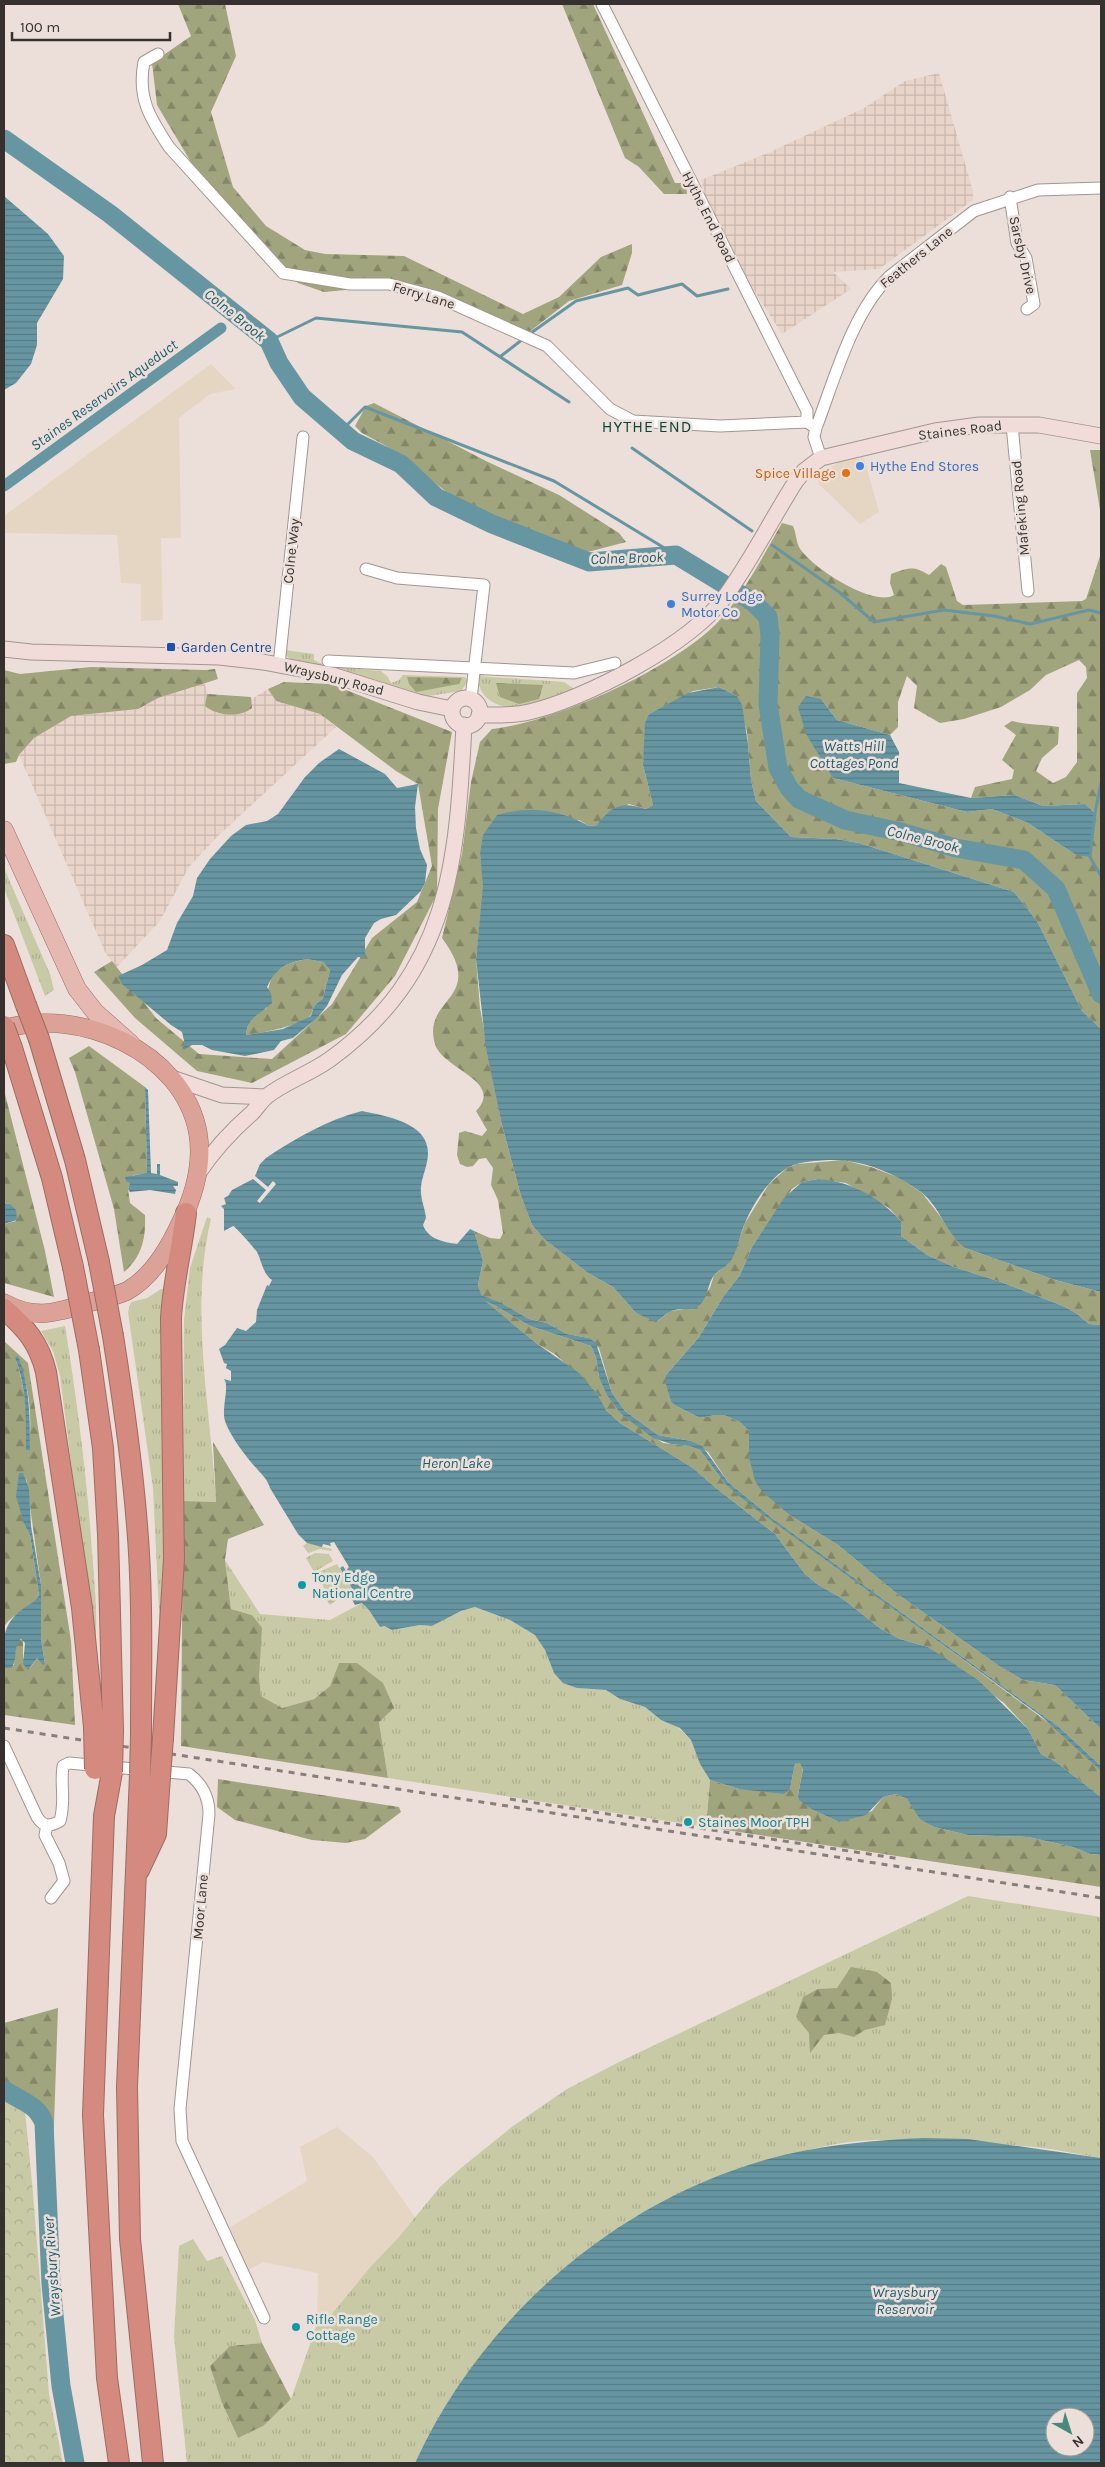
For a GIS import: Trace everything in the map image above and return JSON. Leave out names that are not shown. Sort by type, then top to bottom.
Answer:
[{"type":"highway","points":[[4,945],[39,1039],[75,1160],[99,1262],[114,1336],[138,1526],[141,1615],[141,1734],[127,2087],[130,2239],[153,2463]]},
{"type":"highway","points":[[103,1728],[113,1677],[104,1467],[89,1350],[73,1267],[52,1178],[12,1048],[4,1028],[33,1022],[77,1025],[134,1046],[169,1077],[187,1101],[196,1125],[199,1154],[197,1175],[186,1213],[182,1249],[174,1285],[171,1318],[174,1559],[156,1834],[136,1877]]},
{"type":"highway","points":[[4,1303],[27,1312],[53,1314],[126,1291],[149,1273],[165,1254],[186,1213]]},
{"type":"highway","points":[[4,1309],[34,1339],[46,1372],[82,1608],[103,1728],[104,1816],[93,2115],[108,2378],[119,2463]]},
{"type":"main road","name":"Staines Road","points":[[821,458],[934,431],[979,425],[1039,425],[1101,436]]},
{"type":"main road","points":[[479,715],[527,713],[554,705],[587,692],[679,640],[707,618],[723,599],[796,481],[804,471],[821,458]]},
{"type":"main road","name":"Wraysbury Road","points":[[4,649],[31,652],[219,657],[279,665],[332,675],[418,702],[452,709]]},
{"type":"main road","points":[[471,699],[478,706],[479,715],[473,724],[464,725],[455,721],[452,709],[457,700],[471,699]]},
{"type":"main road","points":[[197,1175],[211,1153],[266,1097],[328,1060],[370,1026],[386,1010],[411,977],[428,946],[448,885],[461,773],[464,725]]},
{"type":"main road","points":[[4,830],[77,989],[95,1012],[134,1046]]},
{"type":"main road","points":[[169,1077],[222,1095],[266,1097]]},
{"type":"street","name":"Hythe End Road","points":[[602,4],[807,411],[812,425]]},
{"type":"street","name":"Ferry Lane","points":[[158,54],[144,62],[141,79],[145,105],[154,124],[169,148],[284,273],[350,284],[389,284],[438,297],[548,346],[610,409],[633,421],[720,426],[812,425]]},
{"type":"street","name":"Feathers Lane","points":[[821,458],[812,425],[849,340],[877,288],[974,211],[1010,197],[1038,190],[1101,188]]},
{"type":"street","name":"Sarsby Drive","points":[[1010,197],[1017,244],[1026,258],[1034,304],[1027,309]]},
{"type":"street","name":"Mafeking Road","points":[[1012,425],[1028,591]]},
{"type":"street","name":"Colne Way","points":[[279,665],[303,437]]},
{"type":"street","points":[[366,569],[397,578],[484,585],[471,699]]},
{"type":"street","name":"Wraysbury Road","points":[[328,661],[574,673],[615,663]]},
{"type":"street","points":[[5,1748],[38,1817],[47,1825],[45,1835],[59,1863],[64,1881],[52,1898]]},
{"type":"street","name":"Moor Lane","points":[[47,1825],[51,1826],[60,1821],[65,1803],[61,1778],[63,1766],[69,1763],[189,1774],[200,1783],[209,1804],[209,1814],[183,2081],[182,2141],[264,2318]]},
{"type":"shaded area","points":[[939,73],[973,191],[973,200],[879,269],[833,272],[851,289],[782,334],[752,287],[708,203],[701,180],[770,152],[864,108],[905,81]]},
{"type":"shaded area","points":[[211,364],[236,389],[210,394],[179,418],[181,538],[161,538],[163,620],[141,621],[141,584],[121,583],[117,535],[4,533],[4,516]]},
{"type":"shaded area","points":[[864,458],[879,512],[860,524],[819,484],[818,478],[840,461]]},
{"type":"shaded area","points":[[204,682],[208,694],[253,698],[268,689],[276,701],[320,714],[336,727],[217,837],[189,867],[160,921],[116,968],[105,952],[19,755],[34,738],[71,716],[138,709],[158,698]]},
{"type":"shaded area","points":[[337,2127],[373,2157],[415,2217],[372,2265],[322,2327],[317,2324],[318,2273],[263,2262],[247,2271],[230,2227],[307,2181],[300,2147]]},
{"type":"green space","points":[[178,4],[225,4],[236,56],[211,112],[233,187],[266,226],[305,250],[325,254],[404,256],[523,314],[559,297],[601,257],[632,244],[632,253],[622,285],[569,301],[524,336],[446,302],[389,286],[324,292],[298,283],[279,266],[198,174],[157,105],[152,63],[191,36]]},
{"type":"green space","points":[[562,4],[593,4],[675,183],[686,183],[687,194],[664,194],[639,167],[625,158]]},
{"type":"green space","points":[[374,403],[486,461],[559,495],[619,533],[626,542],[577,553],[555,548],[469,509],[386,446],[362,433],[355,426],[366,406]]},
{"type":"green space","points":[[1090,450],[1101,450],[1101,516]]},
{"type":"green space","points":[[782,523],[793,526],[799,547],[816,565],[858,591],[872,596],[885,597],[894,595],[890,583],[891,574],[910,568],[929,575],[941,564],[946,567],[957,601],[963,605],[1082,601],[1086,599],[1101,553],[1101,1029],[1082,1011],[1037,921],[1014,892],[859,843],[836,839],[791,837],[756,801],[751,780],[747,732],[737,696],[719,687],[693,691],[649,714],[643,765],[653,805],[646,809],[629,804],[597,825],[589,826],[579,820],[480,854],[484,886],[476,959],[480,1008],[502,1125],[521,1196],[532,1225],[544,1239],[588,1273],[613,1287],[636,1313],[658,1321],[670,1311],[693,1308],[710,1288],[714,1275],[728,1264],[734,1254],[745,1223],[769,1184],[787,1168],[797,1164],[843,1160],[871,1167],[900,1178],[922,1193],[965,1248],[1055,1280],[1101,1292],[1101,1325],[1089,1324],[1076,1313],[1063,1306],[1001,1282],[954,1267],[927,1255],[901,1236],[901,1221],[889,1208],[846,1183],[818,1179],[802,1182],[792,1189],[752,1247],[740,1275],[723,1297],[699,1337],[666,1375],[666,1384],[671,1402],[676,1406],[700,1418],[724,1415],[740,1422],[749,1431],[749,1457],[776,1502],[788,1514],[838,1545],[896,1593],[999,1666],[1023,1680],[1055,1685],[1101,1729],[1101,1766],[1059,1727],[772,1518],[728,1482],[708,1452],[691,1441],[658,1435],[625,1411],[612,1393],[599,1348],[589,1338],[567,1334],[547,1323],[529,1319],[498,1302],[480,1295],[478,1285],[483,1261],[474,1231],[490,1238],[500,1239],[503,1233],[498,1200],[491,1185],[493,1168],[486,1158],[479,1159],[473,1166],[467,1167],[460,1164],[457,1155],[459,1133],[465,1131],[482,1136],[487,1130],[476,1111],[483,1101],[483,1091],[478,1083],[440,1053],[435,1044],[433,1028],[437,1016],[456,986],[458,974],[454,958],[442,938],[462,854],[471,782],[480,742],[492,729],[547,716],[610,691],[642,676],[696,641],[716,624],[734,602],[752,576]],"holes":[[[1079,660],[1086,667],[1087,678],[1077,693],[1077,762],[1066,777],[1053,783],[1036,771],[1042,758],[1058,744],[1059,727],[1012,721],[1004,726],[1016,735],[1002,760],[1014,770],[1012,779],[975,787],[971,798],[1015,795],[1043,806],[1085,804],[1095,813],[1092,834],[1076,855],[1028,823],[992,809],[967,812],[833,778],[821,699],[837,720],[890,735],[898,727],[898,702],[907,676],[917,686],[914,708],[940,723],[964,719],[1001,707],[1030,690],[1046,675]]]},
{"type":"green space","points":[[285,650],[314,654],[314,660],[327,666],[381,671],[388,677],[391,683],[399,680],[403,675],[465,677],[468,681],[461,691],[422,697],[293,660],[286,656]]},
{"type":"green space","points":[[91,667],[215,669],[218,679],[158,698],[138,709],[71,716],[34,738],[19,755],[16,762],[4,764],[4,670],[20,674]]},
{"type":"green space","points":[[478,676],[564,682],[577,691],[533,707],[505,707],[489,700],[483,694],[479,686]]},
{"type":"green space","points":[[407,677],[462,678],[459,684],[416,692],[409,684]]},
{"type":"green space","points":[[284,682],[331,684],[452,732],[438,809],[437,894],[395,976],[346,1034],[252,1083],[197,1071],[135,1018],[94,972],[112,961],[156,1018],[199,1054],[272,1059],[332,1004],[372,938],[417,902],[432,866],[418,784],[396,771],[320,714],[276,701],[268,689]]},
{"type":"green space","points":[[496,683],[543,685],[539,699],[519,704],[500,697]]},
{"type":"green space","points":[[207,694],[251,697],[252,708],[241,713],[222,714],[205,706]]},
{"type":"green space","points":[[4,868],[50,974],[54,990],[45,996],[4,888]]},
{"type":"green space","points":[[307,959],[323,962],[330,970],[323,998],[314,1006],[311,1015],[290,1026],[246,1035],[252,1018],[267,1008],[269,987],[275,973],[280,968],[296,961]]},
{"type":"green space","points":[[89,1046],[145,1087],[147,1174],[133,1175],[128,1189],[130,1203],[145,1215],[145,1232],[139,1253],[124,1272],[114,1209],[75,1072],[69,1058]]},
{"type":"green space","points":[[4,1090],[45,1251],[54,1297],[4,1283],[4,1224],[16,1221],[10,1204],[4,1202]]},
{"type":"green space","points":[[207,1217],[211,1219],[202,1289],[203,1360],[216,1502],[183,1501],[184,1320],[190,1268]]},
{"type":"green space","points":[[164,1289],[166,1544],[160,1632],[153,1488],[128,1312],[131,1302],[147,1298]]},
{"type":"green space","points":[[483,1300],[530,1326],[591,1346],[596,1357],[599,1377],[621,1414],[663,1443],[689,1446],[700,1450],[725,1484],[1061,1732],[1101,1771],[1101,1797],[1056,1762],[1041,1754],[1028,1729],[1004,1703],[928,1647],[900,1639],[881,1629],[843,1599],[817,1584],[805,1574],[775,1534],[693,1468],[620,1423],[602,1406],[597,1394],[556,1355],[536,1343]]},
{"type":"green space","points":[[65,1326],[87,1495],[96,1602],[95,1651],[60,1376],[53,1351],[41,1331]]},
{"type":"green space","points":[[4,1341],[28,1363],[71,1641],[75,1725],[4,1715],[4,1668],[14,1665],[18,1640],[23,1640],[23,1658],[30,1668],[37,1658],[45,1664],[41,1638],[41,1585],[26,1478],[24,1524],[30,1535],[39,1595],[32,1604],[12,1618],[4,1627]],"holes":[[[15,1358],[20,1368],[29,1402],[29,1450],[24,1392]]]},
{"type":"green space","points":[[213,1442],[264,1525],[228,1539],[225,1560],[231,1609],[252,1615],[262,1628],[259,1676],[261,1696],[282,1708],[314,1699],[330,1686],[339,1663],[357,1663],[383,1683],[394,1708],[379,1722],[388,1778],[181,1746],[183,1501],[216,1502]]},
{"type":"green space","points":[[307,1543],[332,1549],[331,1551],[320,1549],[308,1553],[303,1546]]},
{"type":"green space","points":[[315,1553],[329,1554],[333,1561],[314,1572],[306,1558]]},
{"type":"green space","points":[[225,1560],[260,1614],[330,1620],[362,1603],[380,1627],[383,1626],[392,1630],[420,1625],[432,1626],[461,1611],[475,1607],[510,1620],[535,1634],[545,1650],[554,1673],[577,1688],[606,1690],[620,1699],[645,1707],[661,1720],[676,1725],[691,1740],[700,1764],[710,1780],[706,1827],[388,1778],[379,1722],[339,1663],[330,1686],[314,1699],[282,1708],[261,1696],[252,1615],[231,1609]]},
{"type":"green space","points":[[337,1564],[353,1590],[341,1597],[329,1576],[323,1579],[319,1572]]},
{"type":"green space","points":[[329,1576],[341,1597],[330,1605],[324,1596],[327,1593],[320,1581]]},
{"type":"green space","points":[[801,1762],[803,1768],[798,1795],[811,1809],[839,1822],[872,1811],[883,1797],[896,1794],[907,1799],[921,1819],[934,1827],[968,1835],[1028,1837],[1073,1847],[1090,1854],[1101,1855],[1101,1887],[706,1827],[710,1780],[739,1789],[790,1789],[795,1764]]},
{"type":"green space","points":[[218,1779],[399,1807],[401,1812],[365,1839],[346,1843],[312,1840],[235,1820],[217,1807]]},
{"type":"green space","points":[[968,1896],[1101,1917],[1101,2158],[1024,2146],[877,2140],[814,2148],[753,2166],[699,2187],[647,2213],[598,2244],[553,2279],[512,2319],[475,2363],[442,2411],[415,2463],[187,2463],[174,2337],[179,2246],[193,2239],[207,2261],[222,2256],[255,2320],[262,2343],[230,2346],[222,2403],[238,2438],[291,2399],[317,2324],[322,2326],[440,2187],[513,2126],[567,2089],[619,2062]]},
{"type":"green space","points":[[851,1967],[877,1972],[891,1983],[892,1999],[885,2025],[865,2030],[854,2037],[839,2033],[824,2035],[810,2053],[809,2033],[796,2017],[803,1997],[818,1989],[837,1988]]},
{"type":"green space","points":[[58,2008],[53,2153],[25,2110],[4,2098],[4,2023]]},
{"type":"green space","points":[[4,2098],[25,2110],[49,2394],[63,2463],[4,2463]]},
{"type":"green space","points":[[262,2343],[291,2399],[263,2426],[238,2438],[222,2403],[210,2366],[230,2346]]},
{"type":"water","points":[[4,196],[48,234],[64,256],[63,279],[37,323],[37,345],[31,364],[16,383],[4,390]]},
{"type":"water","points":[[719,687],[737,696],[742,705],[751,780],[756,801],[791,837],[836,839],[859,843],[1014,892],[1037,921],[1082,1011],[1101,1029],[1101,1292],[1055,1280],[965,1248],[958,1242],[928,1198],[921,1192],[878,1168],[841,1160],[798,1164],[789,1167],[775,1177],[748,1216],[733,1258],[713,1277],[703,1302],[697,1307],[671,1311],[656,1322],[636,1313],[613,1287],[588,1273],[544,1239],[532,1225],[521,1196],[502,1125],[486,1048],[476,959],[483,886],[480,854],[483,835],[497,815],[509,812],[544,811],[578,820],[589,826],[597,825],[602,818],[618,806],[630,805],[646,809],[653,805],[643,765],[645,723],[649,714],[688,693]]},
{"type":"water","name":"Watts Hill Cottages Pond","points":[[806,696],[821,699],[837,720],[890,735],[899,752],[899,783],[971,798],[1015,795],[1043,806],[1085,804],[1095,813],[1090,857],[1076,855],[1028,823],[992,809],[967,812],[833,778],[806,734],[798,707]]},
{"type":"water","points":[[339,749],[385,774],[397,788],[418,784],[415,807],[416,828],[420,849],[427,865],[425,883],[421,891],[396,915],[374,923],[365,938],[365,958],[358,957],[342,975],[327,1006],[317,1018],[293,1038],[281,1041],[274,1050],[245,1056],[212,1050],[202,1045],[192,1045],[184,1050],[182,1048],[185,1045],[182,1032],[122,984],[118,976],[142,965],[167,950],[177,923],[193,896],[197,878],[210,859],[231,836],[246,825],[267,821],[278,814],[305,777],[319,763]],"holes":[[[307,959],[323,962],[330,970],[323,998],[314,1006],[311,1016],[283,1029],[246,1035],[249,1024],[255,1016],[272,1003],[271,993],[267,987],[279,970],[293,962]]]},
{"type":"water","points":[[145,1087],[148,1090],[151,1173],[157,1174],[157,1164],[160,1164],[160,1175],[178,1182],[178,1186],[173,1186],[176,1190],[175,1194],[150,1190],[130,1192],[128,1189],[130,1183],[126,1181],[125,1177],[147,1173]]},
{"type":"water","name":"Heron Lake","points":[[362,1111],[404,1122],[421,1134],[426,1142],[428,1153],[421,1187],[426,1218],[423,1225],[432,1237],[457,1244],[470,1229],[474,1231],[483,1261],[478,1285],[481,1295],[499,1302],[529,1319],[547,1323],[567,1334],[589,1338],[596,1343],[612,1393],[625,1411],[658,1435],[691,1441],[702,1446],[728,1482],[772,1518],[1059,1727],[1101,1766],[1101,1771],[1041,1716],[754,1508],[725,1484],[700,1450],[653,1438],[621,1414],[607,1395],[599,1377],[596,1357],[591,1346],[530,1326],[485,1301],[536,1343],[579,1373],[597,1394],[606,1410],[620,1423],[693,1468],[775,1534],[805,1574],[817,1584],[843,1599],[881,1629],[900,1639],[928,1647],[978,1680],[1028,1729],[1041,1754],[1056,1762],[1101,1797],[1101,1855],[1090,1854],[1073,1847],[1028,1837],[968,1835],[934,1827],[920,1819],[907,1799],[896,1794],[883,1797],[866,1815],[839,1822],[811,1809],[799,1800],[798,1795],[803,1769],[800,1763],[795,1764],[790,1789],[784,1794],[739,1789],[710,1780],[700,1764],[691,1740],[680,1728],[661,1720],[645,1707],[620,1699],[606,1690],[577,1688],[563,1683],[554,1673],[545,1650],[535,1635],[510,1620],[475,1607],[461,1611],[432,1626],[420,1625],[392,1630],[384,1626],[380,1627],[362,1603],[355,1605],[348,1593],[353,1590],[340,1568],[343,1566],[350,1577],[347,1569],[349,1567],[334,1542],[330,1543],[331,1546],[323,1544],[322,1547],[307,1543],[298,1534],[267,1480],[239,1447],[225,1421],[226,1383],[224,1379],[231,1381],[231,1371],[224,1367],[226,1368],[227,1364],[224,1363],[219,1349],[225,1345],[237,1328],[246,1331],[256,1322],[257,1310],[267,1285],[269,1286],[272,1280],[265,1271],[257,1252],[238,1230],[233,1226],[224,1231],[224,1209],[221,1206],[226,1204],[224,1198],[232,1190],[253,1179],[266,1190],[257,1201],[260,1203],[276,1184],[273,1181],[268,1187],[255,1176],[260,1164],[266,1158],[312,1130],[336,1119]]},
{"type":"water","points":[[818,1179],[830,1180],[853,1187],[874,1198],[901,1221],[901,1236],[927,1255],[954,1267],[1001,1282],[1063,1306],[1076,1313],[1089,1324],[1101,1325],[1101,1729],[1055,1685],[1023,1680],[999,1666],[896,1593],[838,1545],[788,1514],[761,1490],[755,1481],[749,1457],[749,1431],[740,1422],[724,1415],[700,1418],[671,1402],[666,1385],[666,1375],[699,1337],[723,1297],[740,1275],[752,1247],[784,1198],[802,1182]]},
{"type":"water","points":[[4,1203],[10,1204],[16,1210],[17,1220],[4,1224]]},
{"type":"water","points":[[18,1356],[27,1391],[30,1450],[26,1450],[24,1392],[15,1358]]},
{"type":"water","points":[[19,1473],[23,1473],[29,1489],[31,1526],[41,1585],[41,1638],[45,1664],[43,1665],[37,1658],[28,1670],[23,1664],[25,1643],[21,1639],[18,1642],[13,1665],[11,1668],[4,1668],[4,1641],[7,1627],[16,1615],[39,1595],[30,1535],[24,1524],[16,1496]]},
{"type":"water","name":"Wraysbury Reservoir","points":[[924,2138],[968,2139],[1101,2158],[1101,2463],[415,2463],[444,2408],[480,2356],[521,2309],[567,2266],[617,2229],[671,2197],[728,2172],[788,2154],[856,2143]]},
{"type":"waterway","name":"Colne Brook","points":[[4,139],[110,214],[269,341],[279,363],[302,397],[353,441],[401,464],[436,497],[492,524],[589,562],[676,555],[753,602],[768,617],[770,636],[768,704],[778,768],[789,788],[799,799],[845,820],[901,832],[956,848],[1024,860],[1056,889],[1101,994]]},
{"type":"waterway","points":[[528,335],[576,301],[628,288],[638,295],[682,284],[697,296],[728,289]]},
{"type":"waterway","points":[[269,341],[316,318],[462,332],[569,402]]},
{"type":"waterway","name":"Staines Reservoirs Aqueduct","points":[[4,486],[221,328]]},
{"type":"waterway","points":[[501,356],[523,339]]},
{"type":"waterway","points":[[342,430],[365,407],[554,481],[676,555]]},
{"type":"waterway","points":[[632,448],[752,531]]},
{"type":"waterway","points":[[772,545],[839,592],[874,622],[944,610],[994,616],[1030,624],[1089,610],[1101,613]]},
{"type":"waterway","points":[[1101,783],[1095,813],[1090,857],[1101,876]]},
{"type":"waterway","name":"Wraysbury River","points":[[4,2090],[33,2107],[44,2123],[51,2284],[61,2386],[75,2463]]},
{"type":"railway","points":[[4,1728],[1101,1898]]},
{"type":"railway","points":[[510,1799],[901,1859]]},
{"type":"place","name":"Hythe End Stores","points":[[860,466]]},
{"type":"place","name":"Spice Village","points":[[846,473]]},
{"type":"place","name":"Surrey Lodge Motor Co","points":[[671,604]]},
{"type":"place","name":"Garden Centre","points":[[171,647]]},
{"type":"place","name":"Tony Edge National Centre","points":[[302,1585]]},
{"type":"place","name":"Staines Moor TPH","points":[[688,1822]]},
{"type":"place","name":"Rifle Range Cottage","points":[[296,2327]]},
{"type":"district","name":"HYTHE END","points":[[647,426]]}]
